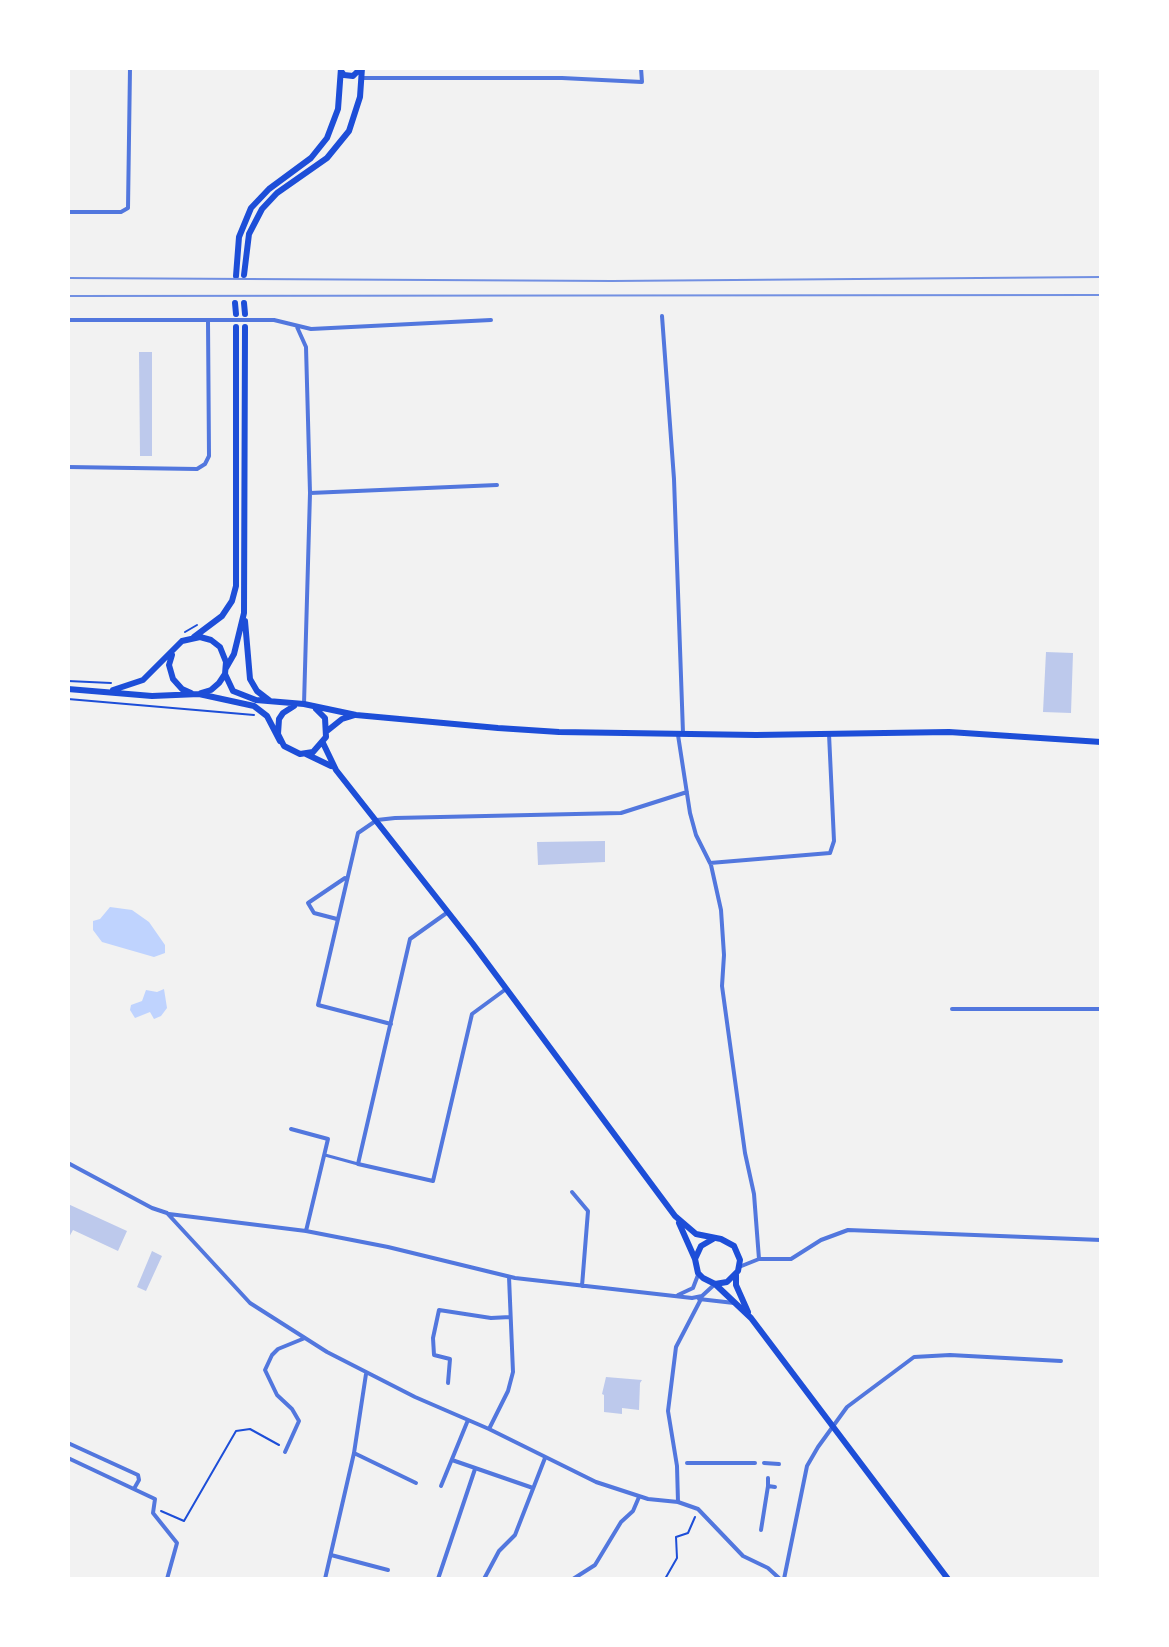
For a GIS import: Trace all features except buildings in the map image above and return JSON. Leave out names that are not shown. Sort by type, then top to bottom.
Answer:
[{"type":"main road","points":[[341,70],[344,75],[353,76],[361,68]]},
{"type":"main road","points":[[341,70],[338,109],[327,138],[304,164],[269,189],[249,212],[237,243],[240,276],[247,241],[257,216],[277,193],[322,162],[342,142],[356,114],[361,68]]},
{"type":"main road","points":[[235,303],[236,314]]},
{"type":"main road","points":[[244,303],[245,314]]},
{"type":"main road","points":[[97,691],[122,688],[143,680],[182,641],[194,637],[222,616],[232,601],[236,586],[236,327]]},
{"type":"main road","points":[[245,327],[244,613],[250,679],[257,691],[273,703]]},
{"type":"main road","points":[[68,689],[152,696],[197,694],[215,687],[234,654],[244,613]]},
{"type":"main road","points":[[194,637],[211,640],[220,647],[231,688],[238,694],[273,703],[304,704],[356,715],[529,730],[977,733],[1101,742]]},
{"type":"main road","points":[[173,651],[169,665],[173,679],[182,689],[261,710],[288,750],[324,761],[336,770]]},
{"type":"main road","points":[[280,741],[279,719],[295,705]]},
{"type":"main road","points":[[306,754],[323,743],[327,731],[325,718],[313,707]]},
{"type":"main road","points":[[327,731],[342,719],[356,715]]},
{"type":"main road","points":[[323,743],[336,770],[448,912],[675,1216],[695,1259],[698,1273],[715,1284],[751,1318],[948,1579]]},
{"type":"main road","points":[[675,1216],[696,1234],[721,1239],[734,1246],[740,1260],[736,1275],[737,1290],[751,1318]]},
{"type":"main road","points":[[695,1259],[701,1246],[714,1239]]},
{"type":"main road","points":[[715,1284],[727,1282],[736,1275]]},
{"type":"street","points":[[68,212],[121,212],[128,208],[130,68]]},
{"type":"street","points":[[362,78],[562,78],[642,82],[641,68]]},
{"type":"street","points":[[662,316],[674,479],[680,733],[696,835],[710,863],[721,910],[724,955],[722,986],[757,1218],[759,1259]]},
{"type":"street","points":[[68,320],[258,320],[281,321],[311,329],[491,320]]},
{"type":"street","points":[[68,467],[197,469],[205,464],[209,456],[208,321]]},
{"type":"street","points":[[297,327],[306,347],[310,493],[304,704]]},
{"type":"street","points":[[310,493],[497,485]]},
{"type":"street","points":[[710,863],[830,853],[834,841],[829,734]]},
{"type":"street","points":[[391,1024],[318,1006],[356,836],[377,820],[621,813],[687,792]]},
{"type":"street","points":[[337,919],[314,913],[308,903],[347,876]]},
{"type":"street","points":[[358,1164],[410,939],[448,912]]},
{"type":"street","points":[[325,1155],[433,1181],[472,1014],[506,989]]},
{"type":"street","points":[[952,1009],[1101,1009]]},
{"type":"street","points":[[291,1129],[327,1138],[306,1231]]},
{"type":"street","points":[[68,1163],[167,1213],[306,1231],[388,1247],[509,1277],[736,1304]]},
{"type":"street","points":[[572,1192],[588,1211],[582,1286]]},
{"type":"street","points":[[167,1213],[250,1303],[305,1338],[366,1373],[596,1482],[639,1497],[678,1502],[698,1509],[743,1556],[782,1579],[807,1466],[847,1407],[914,1357],[950,1355],[1061,1361]]},
{"type":"street","points":[[739,1267],[759,1259],[791,1259],[821,1240],[848,1230],[1101,1240]]},
{"type":"street","points":[[667,1295],[682,1294],[693,1288],[698,1273]]},
{"type":"street","points":[[489,1429],[508,1391],[513,1372],[509,1277]]},
{"type":"street","points":[[692,1298],[702,1296],[715,1284]]},
{"type":"street","points":[[678,1502],[678,1463],[668,1411],[676,1347],[701,1299]]},
{"type":"street","points":[[448,1383],[450,1359],[434,1355],[433,1338],[439,1310],[491,1318],[510,1317]]},
{"type":"street","points":[[286,1451],[299,1421],[292,1409],[277,1395],[265,1370],[278,1349],[305,1338]]},
{"type":"street","points":[[325,1579],[354,1453],[366,1373]]},
{"type":"street","points":[[441,1486],[468,1420]]},
{"type":"street","points":[[68,1443],[138,1475],[135,1487]]},
{"type":"street","points":[[354,1453],[416,1483]]},
{"type":"street","points":[[484,1579],[499,1551],[515,1535],[545,1457]]},
{"type":"street","points":[[68,1458],[155,1499],[153,1507],[156,1516],[177,1543],[167,1579]]},
{"type":"street","points":[[452,1460],[533,1488]]},
{"type":"street","points":[[687,1463],[755,1463]]},
{"type":"street","points":[[764,1463],[779,1464]]},
{"type":"street","points":[[438,1579],[475,1469]]},
{"type":"street","points":[[761,1530],[768,1478]]},
{"type":"street","points":[[768,1486],[775,1487]]},
{"type":"street","points":[[573,1579],[595,1565],[621,1522],[633,1511],[639,1497]]},
{"type":"street","points":[[331,1555],[388,1570]]},
{"type":"path","points":[[183,633],[202,622]]},
{"type":"path","points":[[68,681],[121,683]]},
{"type":"path","points":[[68,699],[258,716]]},
{"type":"path","points":[[153,1507],[184,1521],[236,1431],[250,1429],[286,1451]]},
{"type":"path","points":[[665,1579],[677,1558],[676,1537],[688,1533],[698,1509]]},
{"type":"water","points":[[110,907],[132,910],[149,922],[165,945],[165,953],[154,957],[102,942],[93,930],[93,921],[100,919]]},
{"type":"water","points":[[164,989],[167,1008],[161,1016],[154,1019],[150,1012],[135,1018],[130,1010],[131,1005],[142,1001],[146,990],[157,992]]},
{"type":"railway","points":[[68,278],[612,281],[1101,277]]},
{"type":"railway","points":[[68,296],[1101,295]]}]
